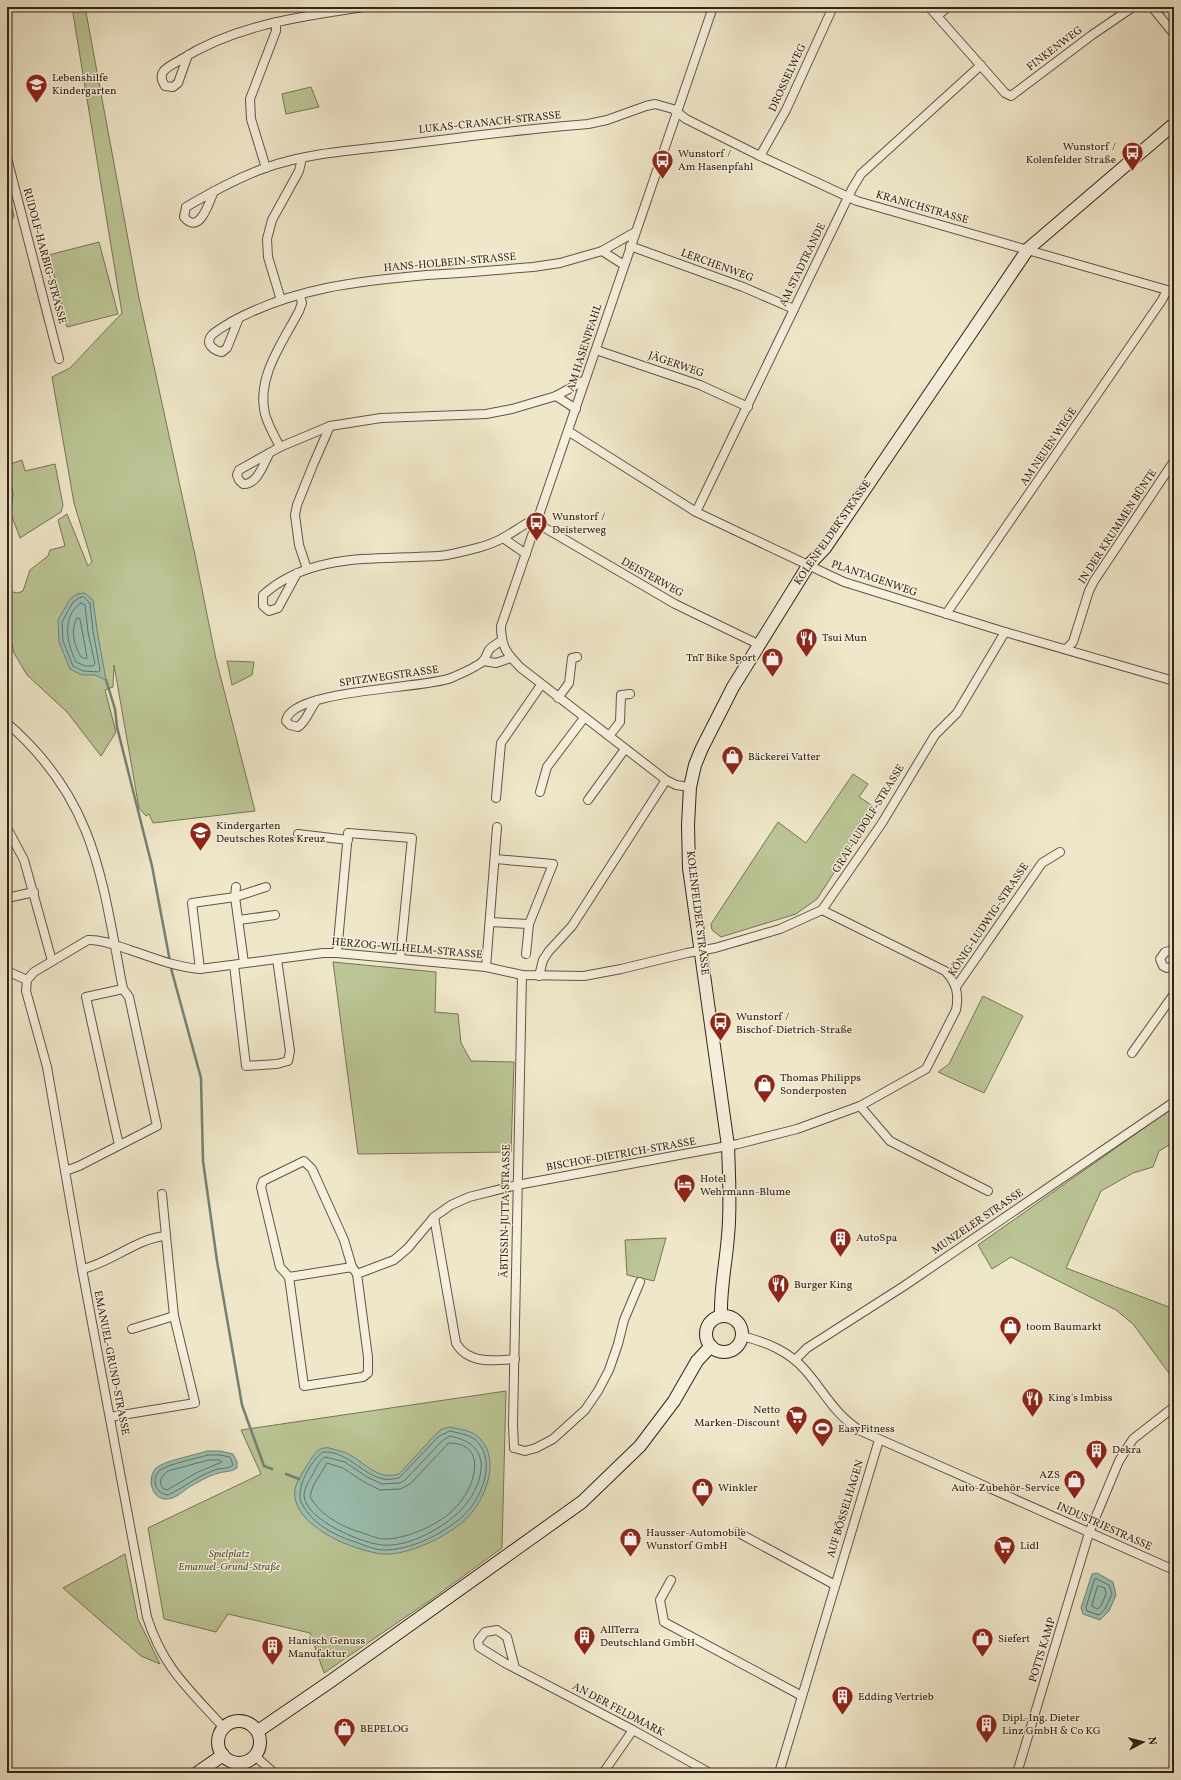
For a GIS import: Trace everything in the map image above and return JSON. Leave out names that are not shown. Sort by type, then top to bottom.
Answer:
[{"type":"main road","name":"KOLENFELDER STRASSE","points":[[721,1316],[721,1288],[729,1227],[730,1188],[728,1146],[689,868],[688,825],[690,787],[695,766],[708,733],[733,687],[808,566],[825,548],[1028,249],[1174,124]]},
{"type":"main road","points":[[727,1316],[740,1325],[742,1336],[737,1346],[721,1352],[711,1346],[706,1336],[708,1326],[716,1318],[727,1316]]},
{"type":"main road","points":[[258,1731],[331,1681],[582,1502],[640,1446],[674,1401],[697,1361],[711,1346]]},
{"type":"main road","points":[[242,1721],[248,1723],[258,1731],[260,1744],[255,1756],[243,1763],[229,1760],[220,1750],[219,1738],[224,1728],[229,1724],[242,1721]]},
{"type":"main road","points":[[197,1773],[223,1755]]},
{"type":"street","points":[[188,55],[208,44],[233,34],[276,22],[364,7]]},
{"type":"street","name":"AM HASENPFAHL","points":[[501,641],[501,626],[504,616],[713,7]]},
{"type":"street","name":"DROSSELWEG","points":[[760,156],[789,103],[832,7]]},
{"type":"street","points":[[929,7],[981,65]]},
{"type":"street","points":[[937,16],[948,7]]},
{"type":"street","name":"FINKENWEG","points":[[981,65],[1005,93],[1011,96],[1092,35],[1133,7]]},
{"type":"street","points":[[1152,7],[1174,34]]},
{"type":"street","points":[[266,168],[251,119],[250,99],[276,31],[276,22]]},
{"type":"street","name":"AM STADTRANDE","points":[[696,512],[861,174],[981,65]]},
{"type":"street","name":"LUKAS-CRANACH-STRASSE","points":[[214,191],[229,182],[266,168],[302,158],[467,136],[588,124],[607,120],[655,104],[678,112]]},
{"type":"street","name":"KRANICHSTRASSE","points":[[678,112],[686,119],[760,156],[849,197],[1170,291]]},
{"type":"street","name":"RUDOLF-HARBIG-STRASSE","points":[[7,158],[59,359]]},
{"type":"street","points":[[281,300],[268,257],[267,239],[272,220],[299,171],[302,158]]},
{"type":"street","name":"HANS-HOLBEIN-STRASSE","points":[[239,318],[281,300],[300,294],[363,281],[534,267],[560,263],[602,251],[635,232]]},
{"type":"street","name":"LERCHENWEG","points":[[630,246],[743,287],[794,309]]},
{"type":"street","points":[[602,251],[624,265]]},
{"type":"street","name":"AM NEUEN WEGE","points":[[946,614],[1162,300],[1170,291]]},
{"type":"street","points":[[280,448],[265,413],[263,395],[264,383],[267,372],[299,311],[302,303],[300,294]]},
{"type":"street","name":"JÄGERWEG","points":[[596,350],[700,385],[748,407]]},
{"type":"street","points":[[269,454],[330,426],[381,418],[486,414],[512,409],[556,396],[585,380]]},
{"type":"street","points":[[556,396],[576,409]]},
{"type":"street","points":[[307,569],[299,545],[296,515],[297,505],[330,426]]},
{"type":"street","name":"PLANTAGENWEG","points":[[568,432],[696,512],[844,582],[1004,632],[1174,681]]},
{"type":"street","name":"IN DER KRUMMEN BÜNTE","points":[[1066,649],[1073,642],[1089,591],[1094,581],[1174,461]]},
{"type":"street","points":[[298,573],[278,608],[269,611],[263,606],[263,595],[285,578],[307,569],[350,559],[446,555],[492,543],[529,522],[536,524]]},
{"type":"street","name":"DEISTERWEG","points":[[536,524],[675,604],[760,645]]},
{"type":"street","points":[[503,538],[526,554]]},
{"type":"street","name":"GRAF-LUDOLF-STRASSE","points":[[822,910],[882,823],[890,807],[935,735],[956,713],[1004,632]]},
{"type":"street","points":[[501,641],[511,658],[558,698],[666,780],[676,785],[690,787]]},
{"type":"street","name":"SPITZWEGSTRASSE","points":[[318,700],[354,692],[439,682],[451,678],[483,661],[490,649],[501,641]]},
{"type":"street","points":[[558,698],[570,683],[572,658],[577,657]]},
{"type":"street","name":"SPITZWEGSTRASSE","points":[[483,661],[496,662],[511,658]]},
{"type":"street","points":[[496,798],[501,743],[541,684]]},
{"type":"street","points":[[609,736],[620,722],[621,695],[630,694]]},
{"type":"street","points":[[540,792],[548,767],[584,718]]},
{"type":"street","points":[[7,723],[50,767],[72,799],[91,842],[98,864],[123,989],[130,996],[157,1126],[65,1171]]},
{"type":"street","points":[[588,800],[625,749]]},
{"type":"street","points":[[539,976],[543,960],[549,951],[572,926],[666,780]]},
{"type":"street","points":[[486,967],[497,827]]},
{"type":"street","points":[[7,828],[24,860],[34,892],[47,948],[52,961]]},
{"type":"street","points":[[337,953],[348,833],[412,838],[400,959]]},
{"type":"street","points":[[298,834],[348,840]]},
{"type":"street","name":"KÖNIG-LUDWIG-STRASSE","points":[[956,988],[1042,863],[1060,852]]},
{"type":"street","points":[[495,859],[553,864],[529,924],[526,954]]},
{"type":"street","points":[[236,887],[235,897],[244,963]]},
{"type":"street","points":[[200,969],[192,903],[235,897],[266,887]]},
{"type":"street","points":[[7,898],[34,892]]},
{"type":"street","points":[[701,951],[780,929],[822,910]]},
{"type":"street","name":"KÖNIG-LUDWIG-STRASSE","points":[[728,1146],[797,1129],[860,1106],[926,1069],[956,1010],[958,1001],[956,988],[952,978],[945,971],[822,910]]},
{"type":"street","points":[[239,920],[275,915]]},
{"type":"street","points":[[490,922],[529,924]]},
{"type":"street","name":"HERZOG-WILHELM-STRASSE","points":[[27,980],[34,972],[88,940],[95,940],[115,945],[176,966],[200,969],[323,953],[337,953],[486,967],[522,975],[539,976],[584,976],[621,970],[701,951]]},
{"type":"street","points":[[1174,954],[1165,952],[1160,959],[1162,966],[1166,968],[1174,966]]},
{"type":"street","points":[[234,965],[246,1066],[277,1064],[288,1061],[290,1051],[277,959]]},
{"type":"street","points":[[7,971],[27,980]]},
{"type":"street","name":"ÄBTISSIN-JUTTA-STRASSE","points":[[522,975],[517,1185],[513,1424],[514,1448],[525,1451],[536,1448],[553,1439],[585,1410],[598,1391],[609,1370],[624,1320],[640,1282]]},
{"type":"street","name":"EMANUEL-GRUND-STRASSE","points":[[27,980],[26,991],[47,1067],[82,1269],[144,1604],[153,1635],[166,1662],[182,1683],[224,1728]]},
{"type":"street","points":[[119,1145],[86,998],[123,989]]},
{"type":"street","points":[[1132,1053],[1174,994]]},
{"type":"street","name":"MUNZELER STRASSE","points":[[795,1360],[807,1348],[904,1286],[1174,1102]]},
{"type":"street","points":[[860,1106],[890,1141],[988,1191]]},
{"type":"street","name":"BISCHOF-DIETRICH-STRASSE","points":[[357,1274],[394,1260],[408,1248],[434,1217],[451,1205],[469,1197],[517,1185],[728,1146]]},
{"type":"street","points":[[304,1161],[312,1169],[344,1240],[352,1267],[357,1274],[368,1357],[368,1373],[363,1377],[304,1386],[289,1277],[280,1267],[261,1186],[263,1182],[304,1161]]},
{"type":"street","points":[[110,1417],[195,1403],[174,1316],[162,1194]]},
{"type":"street","points":[[434,1217],[456,1343],[460,1350],[475,1359],[492,1361],[515,1359]]},
{"type":"street","points":[[82,1269],[96,1266],[154,1237],[166,1236]]},
{"type":"street","points":[[289,1277],[352,1267]]},
{"type":"street","points":[[132,1330],[174,1316]]},
{"type":"street","name":"INDUSTRIESTRASSE","points":[[742,1336],[775,1347],[795,1360],[806,1370],[828,1401],[848,1423],[879,1440],[1174,1570]]},
{"type":"street","name":"POTTS KAMP","points":[[1017,1773],[1088,1533],[1125,1450],[1133,1439],[1174,1407]]},
{"type":"street","name":"AUF BÖSSELHAGEN","points":[[779,1773],[879,1440]]},
{"type":"street","points":[[737,1532],[835,1585]]},
{"type":"street","points":[[671,1580],[660,1600],[664,1622],[802,1696]]},
{"type":"street","name":"AN DER FELDMARK","points":[[515,1668],[507,1637],[497,1630],[484,1632],[478,1641],[480,1647],[515,1668],[633,1730],[710,1773]]},
{"type":"street","points":[[603,1773],[633,1730]]},
{"type":"street","points":[[255,1756],[274,1773]]},
{"type":"green space","points":[[72,7],[85,7],[138,293],[216,659],[255,811],[153,823],[149,814],[146,816],[139,808],[114,665],[113,687],[105,690],[116,732],[101,756],[67,712],[27,675],[14,653],[7,624],[7,591],[18,593],[23,591],[30,570],[48,556],[50,550],[65,546],[58,520],[67,514],[88,566],[92,562],[74,503],[52,377],[70,368],[122,313]]},
{"type":"green space","points":[[311,87],[319,107],[286,114],[282,94]]},
{"type":"green space","points":[[7,190],[14,216],[7,228]]},
{"type":"green space","points":[[99,242],[118,314],[67,327],[49,255]]},
{"type":"green space","points":[[22,460],[25,471],[55,464],[63,505],[61,512],[20,538],[11,514],[13,493],[7,465]]},
{"type":"green space","points":[[227,661],[254,662],[252,675],[232,685]]},
{"type":"green space","points":[[853,774],[868,784],[859,797],[876,808],[817,899],[796,914],[721,937],[712,930],[711,924],[778,822],[806,843]]},
{"type":"green space","points":[[333,962],[436,972],[435,1012],[458,1014],[461,1043],[471,1061],[514,1062],[511,1152],[358,1154]]},
{"type":"green space","points":[[983,996],[1023,1016],[984,1093],[938,1072],[949,1064]]},
{"type":"green space","points":[[1174,1107],[1174,1142],[1159,1151],[1153,1167],[1133,1173],[1101,1191],[1066,1268],[1174,1309],[1174,1380],[1133,1324],[1116,1310],[1011,1257],[992,1269],[978,1245]]},
{"type":"green space","points":[[666,1238],[654,1281],[627,1275],[625,1240]]},
{"type":"green space","name":"Spielplatz Emanuel-Grund-Straße","points":[[506,1391],[502,1548],[432,1599],[324,1673],[310,1633],[228,1614],[216,1632],[164,1619],[148,1528],[261,1474],[241,1430]]},
{"type":"green space","points":[[125,1554],[138,1619],[160,1664],[141,1656],[63,1588]]},
{"type":"water","points":[[85,593],[93,600],[106,680],[95,675],[82,675],[70,669],[59,642],[58,620],[70,599],[77,594]]},
{"type":"water","points":[[450,1427],[476,1435],[484,1444],[489,1454],[490,1465],[489,1477],[480,1500],[467,1518],[450,1532],[428,1544],[404,1552],[382,1554],[360,1549],[331,1537],[308,1521],[302,1514],[295,1498],[297,1482],[316,1452],[321,1449],[328,1448],[345,1452],[379,1474],[395,1475],[399,1474],[436,1434],[442,1429]]},
{"type":"water","points":[[207,1451],[220,1451],[233,1454],[237,1462],[237,1468],[209,1477],[170,1499],[162,1498],[155,1493],[152,1488],[151,1478],[155,1469],[165,1463]]},
{"type":"water","points":[[1097,1573],[1113,1582],[1116,1595],[1109,1611],[1100,1620],[1083,1614],[1081,1608],[1092,1574]]},
{"type":"waterway","points":[[106,680],[115,709],[117,727],[152,866],[172,972],[201,1078],[203,1161],[217,1261],[242,1405],[264,1466],[272,1469]]},
{"type":"waterway","points":[[286,1474],[299,1479]]},
{"type":"place","name":"Lebenshilfe Kindergarten","points":[[37,104]]},
{"type":"place","name":"Wunstorf / Kolenfelder Straße","points":[[1132,172]]},
{"type":"place","name":"Wunstorf / Am Hasenpfahl","points":[[662,180]]},
{"type":"place","name":"Wunstorf / Deisterweg","points":[[536,542]]},
{"type":"place","name":"Tsui Mun","points":[[806,658]]},
{"type":"place","name":"TnT Bike Sport","points":[[772,678]]},
{"type":"place","name":"Bäckerei Vatter","points":[[732,776]]},
{"type":"place","name":"Kindergarten Deutsches Rotes Kreuz","points":[[201,852]]},
{"type":"place","name":"Wunstorf / Bischof-Dietrich-Straße","points":[[721,1042]]},
{"type":"place","name":"Thomas Philipps Sonderposten","points":[[764,1104]]},
{"type":"place","name":"Hotel Wehrmann-Blume","points":[[684,1204]]},
{"type":"place","name":"AutoSpa","points":[[841,1258]]},
{"type":"place","name":"Burger King","points":[[778,1304]]},
{"type":"place","name":"toom Baumarkt","points":[[1011,1346]]},
{"type":"place","name":"King's Imbiss","points":[[1032,1418]]},
{"type":"place","name":"Netto Marken-Discount","points":[[796,1436]]},
{"type":"place","name":"EasyFitness","points":[[823,1448]]},
{"type":"place","name":"Dekra","points":[[1096,1470]]},
{"type":"place","name":"AZS Auto-Zubehör-Service","points":[[1075,1500]]},
{"type":"place","name":"Winkler","points":[[702,1508]]},
{"type":"place","name":"Hausser-Automobile Wunstorf GmbH","points":[[631,1558]]},
{"type":"place","name":"Lidl","points":[[1004,1566]]},
{"type":"place","name":"AllTerra Deutschland GmbH","points":[[585,1656]]},
{"type":"place","name":"Siefert","points":[[983,1658]]},
{"type":"place","name":"Hanisch Genuss Manufaktur","points":[[273,1666]]},
{"type":"place","name":"Edding Vertrieb","points":[[842,1716]]},
{"type":"place","name":"Dipl.-Ing. Dieter Linz GmbH & Co KG","points":[[987,1744]]},
{"type":"place","name":"BEPELOG","points":[[345,1748]]}]
